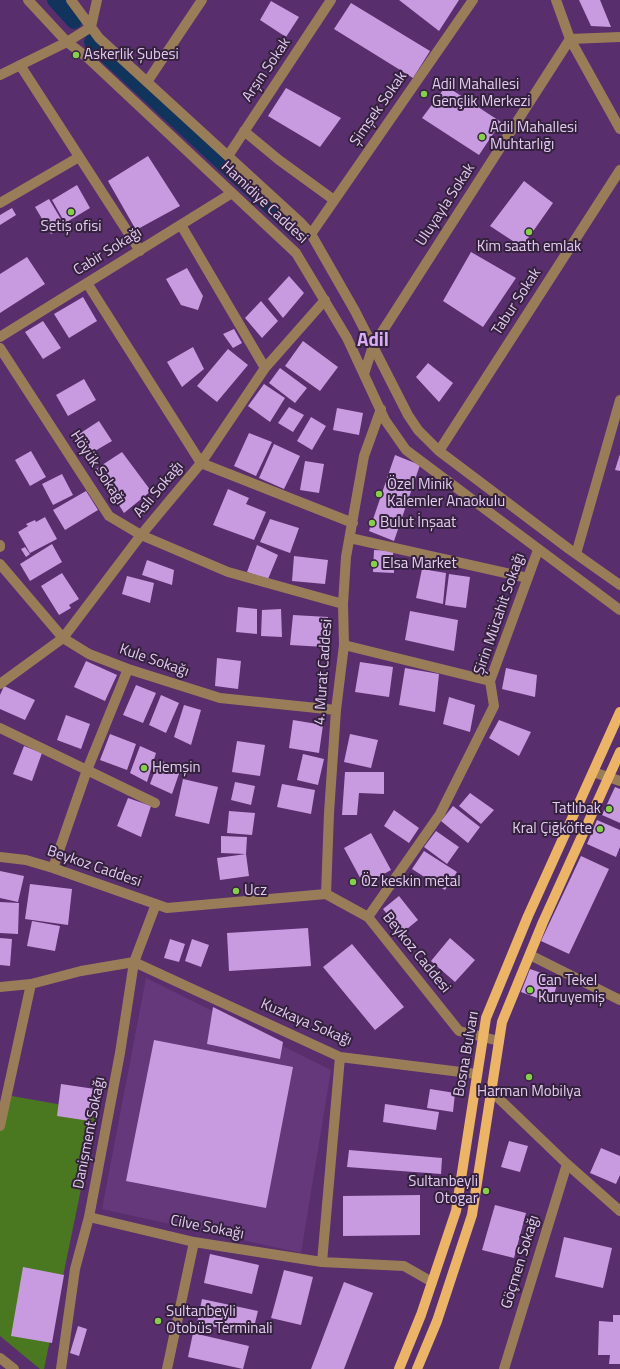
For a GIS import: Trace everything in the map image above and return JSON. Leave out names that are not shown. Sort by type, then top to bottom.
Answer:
[{"type":"main road","name":"Bosna Bulvarı","points":[[399,1369],[421,1315],[456,1211],[477,1074],[489,1010],[528,916],[620,712]]},
{"type":"main road","name":"Bosna Bulvarı","points":[[417,1369],[436,1321],[472,1215],[502,1022],[620,752]]},
{"type":"street","name":"Hamidiye Caddesi","points":[[28,0],[67,42],[88,58],[296,253],[347,338],[394,435],[406,450],[620,610]]},
{"type":"street","name":"Hamidiye Caddesi","points":[[70,0],[99,38],[300,222],[311,234],[337,278],[408,415],[418,430],[440,451],[576,554],[620,585]]},
{"type":"street","points":[[0,75],[67,42],[91,27],[96,0]]},
{"type":"street","points":[[147,82],[202,0]]},
{"type":"street","name":"Arşın Sokak","points":[[228,156],[331,0]]},
{"type":"street","name":"Şimşek Sokak","points":[[311,234],[473,0]]},
{"type":"street","points":[[556,0],[570,39],[620,129]]},
{"type":"street","points":[[570,39],[620,37]]},
{"type":"street","name":"Uluyayla Sokak","points":[[364,374],[373,346],[570,39]]},
{"type":"street","points":[[20,65],[140,251]]},
{"type":"street","points":[[244,131],[279,160],[334,200]]},
{"type":"street","points":[[0,204],[79,157]]},
{"type":"street","name":"Tabur Sokak","points":[[440,451],[620,170]]},
{"type":"street","name":"Cabir Sokağı","points":[[0,337],[232,193]]},
{"type":"street","points":[[181,225],[265,368]]},
{"type":"street","points":[[87,283],[200,463],[353,523]]},
{"type":"street","name":"Aslı Sokağı","points":[[0,684],[63,638],[141,535],[200,463],[265,368],[325,300]]},
{"type":"street","name":"Höyük Sokağı","points":[[0,348],[109,516],[141,535],[228,572],[343,604]]},
{"type":"street","points":[[576,554],[620,400]]},
{"type":"street","name":"4. Murat Caddesi","points":[[326,894],[329,813],[336,710],[344,645],[343,604],[346,557],[364,456],[381,409]]},
{"type":"street","points":[[350,538],[528,578]]},
{"type":"street","name":"Şirin Mücahit Sokağı","points":[[368,917],[440,814],[494,706],[490,681],[538,550]]},
{"type":"street","name":"Kule Sokağı","points":[[0,564],[63,638],[89,654],[128,669],[220,698],[336,710]]},
{"type":"street","points":[[344,645],[490,681]]},
{"type":"street","points":[[53,868],[87,770],[128,669]]},
{"type":"street","points":[[0,728],[155,803]]},
{"type":"street","points":[[593,772],[620,781]]},
{"type":"street","name":"Beykoz Caddesi","points":[[0,857],[26,860],[53,868],[167,908],[326,894],[368,917],[460,1031],[498,1041]]},
{"type":"street","name":"Danişment Sokağı","points":[[61,1369],[75,1268],[89,1217],[120,1053],[134,962],[156,904]]},
{"type":"street","points":[[530,955],[620,1000]]},
{"type":"street","points":[[0,987],[31,984],[81,971],[134,962]]},
{"type":"street","name":"Kuzkaya Sokağı","points":[[134,962],[340,1056],[477,1074]]},
{"type":"street","points":[[0,1126],[31,984]]},
{"type":"street","points":[[322,1262],[340,1056]]},
{"type":"street","points":[[491,1091],[567,1164],[620,1211]]},
{"type":"street","name":"Göçmen Sokağı","points":[[506,1368],[567,1164]]},
{"type":"street","name":"Cilve Sokağı","points":[[89,1217],[194,1242],[322,1262],[404,1266],[432,1282]]},
{"type":"street","points":[[167,1369],[194,1242]]},
{"type":"street","points":[[0,1358],[14,1369]]},
{"type":"shaded area","points":[[146,978],[331,1070],[301,1253],[102,1209]]},
{"type":"green space","points":[[6,1095],[97,1111],[44,1369],[40,1369],[0,1336],[0,1129]]},
{"type":"building","points":[[399,0],[459,0],[439,31]]},
{"type":"building","points":[[579,0],[600,0],[611,27],[591,26]]},
{"type":"building","points":[[271,1],[299,17],[286,37],[260,20]]},
{"type":"building","points":[[351,3],[430,51],[413,78],[334,29]]},
{"type":"building","points":[[446,86],[501,122],[479,155],[422,118]]},
{"type":"building","points":[[286,88],[341,118],[320,147],[268,116]]},
{"type":"building","points":[[148,156],[180,206],[136,230],[108,181]]},
{"type":"building","points":[[524,181],[553,203],[522,247],[490,226]]},
{"type":"building","points":[[77,185],[90,208],[65,223],[52,200]]},
{"type":"building","points":[[49,199],[65,226],[51,234],[35,207]]},
{"type":"building","points":[[12,208],[16,215],[0,225],[0,215]]},
{"type":"building","points":[[471,252],[516,278],[483,327],[443,301]]},
{"type":"building","points":[[27,257],[45,284],[0,313],[0,274]]},
{"type":"building","points":[[187,268],[203,296],[198,310],[181,305],[166,279]]},
{"type":"building","points":[[289,276],[304,293],[283,318],[268,299]]},
{"type":"building","points":[[83,297],[97,321],[69,338],[54,314]]},
{"type":"building","points":[[261,301],[278,321],[262,338],[245,318]]},
{"type":"building","points":[[43,321],[61,348],[43,359],[25,332]]},
{"type":"building","points":[[234,329],[242,343],[233,348],[223,334]]},
{"type":"building","points":[[303,341],[338,367],[320,391],[285,366]]},
{"type":"building","points":[[193,347],[204,369],[182,387],[167,362]]},
{"type":"building","points":[[228,349],[248,365],[217,402],[197,386]]},
{"type":"building","points":[[428,363],[453,383],[439,402],[416,377]]},
{"type":"building","points":[[280,368],[307,388],[295,403],[269,383]]},
{"type":"building","points":[[84,379],[96,400],[68,416],[56,395]]},
{"type":"building","points":[[264,384],[285,398],[270,422],[248,406]]},
{"type":"building","points":[[289,407],[304,415],[293,432],[278,423]]},
{"type":"building","points":[[337,408],[363,413],[359,435],[333,430]]},
{"type":"building","points":[[311,417],[326,426],[312,450],[297,441]]},
{"type":"building","points":[[99,421],[112,441],[88,455],[76,436]]},
{"type":"building","points":[[249,433],[272,442],[256,476],[234,466]]},
{"type":"building","points":[[274,444],[300,456],[284,489],[259,478]]},
{"type":"building","points":[[31,451],[46,477],[30,486],[15,460]]},
{"type":"building","points":[[122,452],[151,491],[124,513],[96,469]]},
{"type":"building","points":[[620,454],[620,471],[615,470]]},
{"type":"building","points":[[395,455],[420,465],[394,541],[369,531]]},
{"type":"building","points":[[305,461],[324,464],[319,493],[300,490]]},
{"type":"building","points":[[62,474],[73,495],[53,505],[42,484]]},
{"type":"building","points":[[228,489],[249,498],[246,504],[266,512],[254,540],[213,525]]},
{"type":"building","points":[[86,491],[98,510],[65,530],[53,510]]},
{"type":"building","points":[[45,517],[57,539],[30,553],[18,532],[28,526],[26,524],[35,520],[36,522]]},
{"type":"building","points":[[270,519],[299,528],[290,553],[260,542]]},
{"type":"building","points":[[52,544],[62,562],[30,581],[20,564]]},
{"type":"building","points":[[257,545],[278,555],[268,579],[247,572]]},
{"type":"building","points":[[25,547],[30,554],[26,557],[21,549]]},
{"type":"building","points":[[374,550],[393,551],[394,573],[373,572]]},
{"type":"building","points":[[294,556],[328,560],[325,584],[292,581]]},
{"type":"building","points":[[147,560],[174,570],[172,585],[142,575]]},
{"type":"building","points":[[422,569],[446,573],[443,604],[416,598]]},
{"type":"building","points":[[62,573],[79,599],[69,605],[71,608],[59,615],[41,586]]},
{"type":"building","points":[[449,574],[470,577],[466,608],[445,605]]},
{"type":"building","points":[[127,576],[154,583],[150,603],[122,594]]},
{"type":"building","points":[[238,607],[257,609],[257,634],[236,632]]},
{"type":"building","points":[[281,609],[282,637],[261,636],[262,610]]},
{"type":"building","points":[[410,611],[458,620],[454,651],[405,640]]},
{"type":"building","points":[[293,615],[328,617],[325,647],[290,645]]},
{"type":"building","points":[[217,658],[241,661],[238,689],[215,686]]},
{"type":"building","points":[[86,661],[117,675],[105,701],[74,687]]},
{"type":"building","points":[[360,662],[393,667],[389,697],[355,692]]},
{"type":"building","points":[[405,668],[439,674],[435,712],[399,705]]},
{"type":"building","points":[[506,668],[537,675],[535,697],[502,689]]},
{"type":"building","points":[[136,685],[156,693],[143,723],[123,715]]},
{"type":"building","points":[[4,686],[35,700],[25,720],[0,709],[0,695]]},
{"type":"building","points":[[161,695],[179,703],[166,733],[149,725]]},
{"type":"building","points":[[449,697],[475,705],[470,732],[443,724]]},
{"type":"building","points":[[184,705],[201,710],[191,745],[174,737]]},
{"type":"building","points":[[66,715],[90,724],[81,749],[57,740]]},
{"type":"building","points":[[293,720],[323,725],[319,753],[289,748]]},
{"type":"building","points":[[499,720],[531,732],[519,756],[489,738]]},
{"type":"building","points":[[110,734],[136,744],[127,770],[100,760]]},
{"type":"building","points":[[350,734],[378,740],[371,768],[344,762]]},
{"type":"building","points":[[237,741],[265,745],[260,776],[232,772]]},
{"type":"building","points":[[24,746],[42,753],[32,781],[13,774]]},
{"type":"building","points":[[140,746],[156,753],[147,782],[130,773]]},
{"type":"building","points":[[303,754],[324,759],[318,785],[297,780]]},
{"type":"building","points":[[159,760],[181,768],[172,794],[150,784]]},
{"type":"building","points":[[345,772],[384,772],[384,794],[359,793],[357,815],[342,815]]},
{"type":"building","points":[[183,779],[218,787],[209,824],[175,816]]},
{"type":"building","points":[[235,782],[255,786],[251,805],[231,800]]},
{"type":"building","points":[[282,784],[315,790],[311,814],[277,807]]},
{"type":"building","points":[[615,787],[620,789],[620,823],[602,815]]},
{"type":"building","points":[[470,793],[494,810],[481,824],[459,806]]},
{"type":"building","points":[[128,798],[151,806],[141,837],[117,826]]},
{"type":"building","points":[[453,806],[480,827],[468,843],[441,821]]},
{"type":"building","points":[[394,810],[419,828],[409,843],[384,826]]},
{"type":"building","points":[[229,811],[255,813],[252,835],[227,833]]},
{"type":"building","points":[[597,820],[620,830],[620,847],[616,857],[587,844]]},
{"type":"building","points":[[436,831],[459,847],[447,864],[424,847]]},
{"type":"building","points":[[371,833],[391,870],[364,885],[344,848]]},
{"type":"building","points":[[221,836],[247,837],[246,854],[221,853]]},
{"type":"building","points":[[424,851],[457,872],[445,890],[412,869]]},
{"type":"building","points":[[246,854],[249,876],[220,880],[217,858]]},
{"type":"building","points":[[581,856],[609,869],[569,954],[541,941]]},
{"type":"building","points":[[0,871],[24,876],[18,902],[0,898]]},
{"type":"building","points":[[30,884],[72,889],[68,925],[25,919]]},
{"type":"building","points":[[399,896],[418,920],[402,933],[383,909]]},
{"type":"building","points":[[0,902],[19,903],[18,934],[0,933]]},
{"type":"building","points":[[32,921],[60,926],[55,951],[27,946]]},
{"type":"building","points":[[308,928],[311,966],[229,971],[227,933]]},
{"type":"building","points":[[0,938],[12,939],[10,966],[0,965]]},
{"type":"building","points":[[450,938],[475,960],[455,982],[431,961]]},
{"type":"building","points":[[170,939],[185,944],[179,962],[164,958]]},
{"type":"building","points":[[192,939],[209,945],[201,967],[185,961]]},
{"type":"building","points":[[352,944],[404,1007],[375,1030],[323,967]]},
{"type":"building","points":[[530,969],[559,979],[551,1003],[521,992]]},
{"type":"building","points":[[213,1007],[283,1042],[280,1059],[207,1044]]},
{"type":"building","points":[[154,1040],[293,1067],[266,1208],[126,1181]]},
{"type":"building","points":[[61,1084],[95,1089],[90,1121],[57,1116]]},
{"type":"building","points":[[430,1089],[455,1093],[453,1112],[427,1108]]},
{"type":"building","points":[[385,1104],[439,1112],[436,1130],[383,1122]]},
{"type":"building","points":[[509,1141],[528,1146],[520,1172],[501,1167]]},
{"type":"building","points":[[601,1148],[620,1156],[620,1175],[616,1184],[590,1173]]},
{"type":"building","points":[[349,1150],[442,1158],[441,1174],[347,1167]]},
{"type":"building","points":[[420,1195],[420,1235],[343,1236],[343,1196]]},
{"type":"building","points":[[495,1205],[526,1213],[514,1258],[482,1250]]},
{"type":"building","points":[[564,1237],[612,1248],[603,1288],[555,1277]]},
{"type":"building","points":[[210,1254],[259,1265],[252,1294],[204,1283]]},
{"type":"building","points":[[23,1267],[64,1275],[52,1343],[11,1336]]},
{"type":"building","points":[[284,1270],[313,1277],[301,1325],[271,1318]]},
{"type":"building","points":[[344,1282],[373,1293],[344,1369],[311,1369]]},
{"type":"building","points":[[202,1299],[258,1311],[252,1335],[197,1323]]},
{"type":"building","points":[[613,1315],[620,1315],[620,1364],[609,1364],[610,1355],[598,1355],[599,1321],[613,1322]]},
{"type":"building","points":[[78,1326],[87,1329],[79,1356],[70,1353]]},
{"type":"building","points":[[193,1333],[249,1346],[243,1369],[188,1357]]},
{"type":"waterway","points":[[55,0],[74,21]]},
{"type":"waterway","points":[[92,42],[298,232]]},
{"type":"place","name":"Askerlik Şubesi","points":[[76,55]]},
{"type":"place","name":"Adil Mahallesi Gençlik Merkezi","points":[[424,94]]},
{"type":"place","name":"Adil Mahallesi Muhtarlığı","points":[[482,137]]},
{"type":"place","name":"Setiş ofisi","points":[[71,212]]},
{"type":"place","name":"Kim saath emlak","points":[[529,232]]},
{"type":"place","name":"Özel Minik Kalemler Anaokulu","points":[[379,494]]},
{"type":"place","name":"Bulut İnşaat","points":[[372,523]]},
{"type":"place","name":"Elsa Market","points":[[374,564]]},
{"type":"place","name":"Hemşin","points":[[144,768]]},
{"type":"place","name":"Tatlıbak","points":[[609,809]]},
{"type":"place","name":"Kral Çiğköfte","points":[[600,829]]},
{"type":"place","name":"Öz keskin metal","points":[[353,882]]},
{"type":"place","name":"Ucz","points":[[236,891]]},
{"type":"place","name":"Can Tekel Kuruyemiş","points":[[530,990]]},
{"type":"place","name":"Harman Mobilya","points":[[529,1077]]},
{"type":"place","name":"Sultanbeyli Otogar","points":[[486,1191]]},
{"type":"place","name":"Sultanbeyli Otobüs Terminali","points":[[158,1321]]},
{"type":"district","name":"Adil","points":[[373,341]]}]
